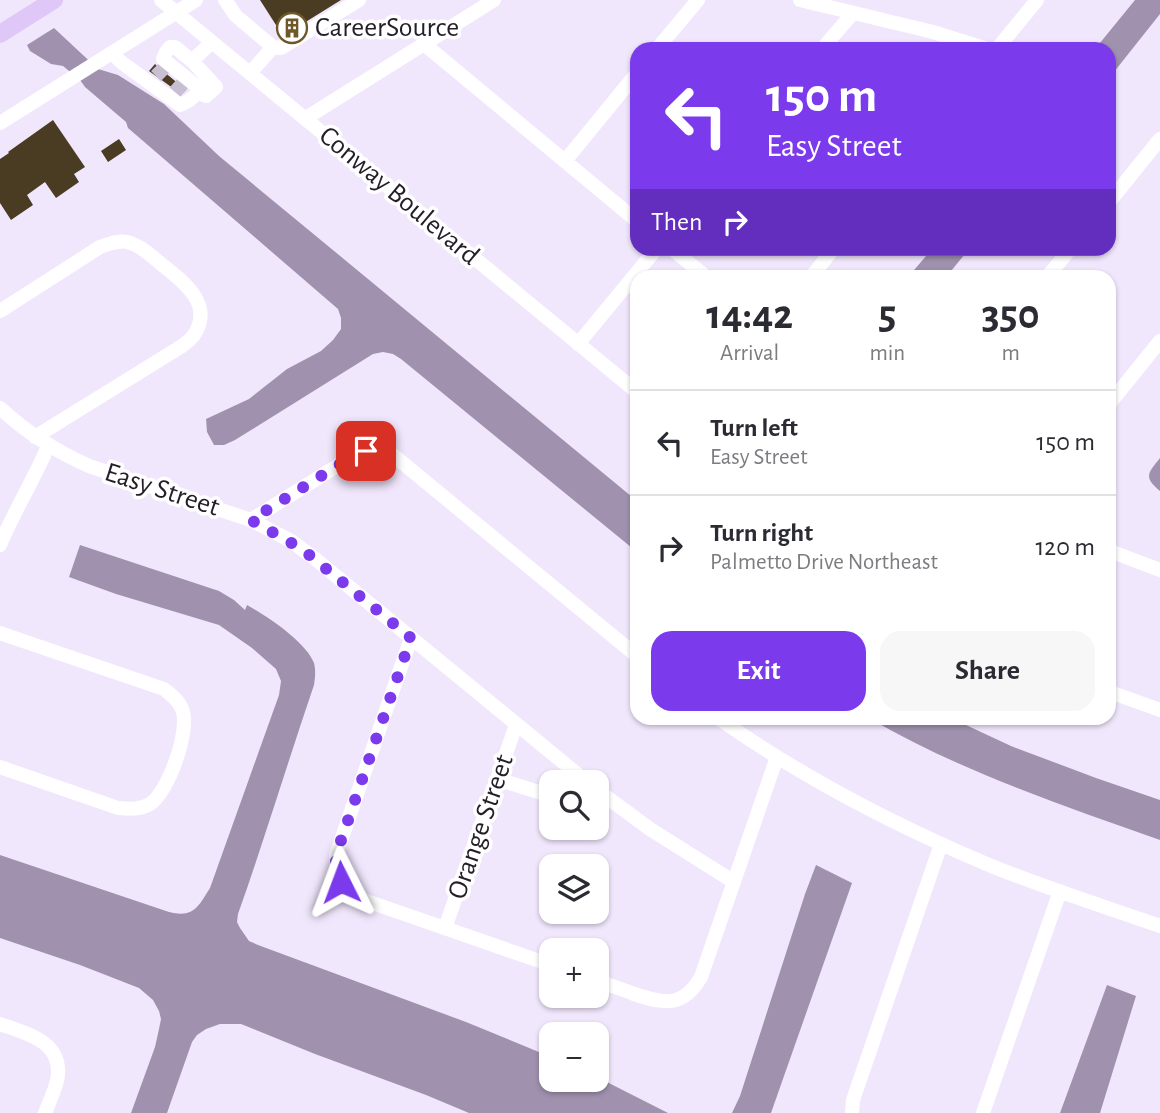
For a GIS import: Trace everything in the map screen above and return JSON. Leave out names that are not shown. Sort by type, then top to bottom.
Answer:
[{"type":"main road","points":[[0,34],[54,0]]},
{"type":"street","name":"Conway Boulevard","points":[[161,0],[630,386]]},
{"type":"street","points":[[0,124],[196,0]]},
{"type":"street","points":[[225,0],[236,16],[273,47],[281,48],[359,0]]},
{"type":"street","points":[[306,118],[494,0]]},
{"type":"street","points":[[663,42],[698,0]]},
{"type":"street","points":[[800,0],[965,42]]},
{"type":"street","points":[[1003,42],[1037,0]]},
{"type":"street","points":[[828,42],[853,13]]},
{"type":"street","points":[[188,58],[212,41]]},
{"type":"street","points":[[424,44],[630,215]]},
{"type":"street","points":[[170,47],[175,47],[188,58],[202,87],[179,88],[162,71],[163,59],[170,47]]},
{"type":"street","points":[[250,73],[273,47]]},
{"type":"street","points":[[112,53],[121,62],[162,71],[179,88],[180,106],[191,101],[202,87]]},
{"type":"street","points":[[565,161],[630,82]]},
{"type":"street","points":[[1116,194],[1160,139]]},
{"type":"street","points":[[0,311],[100,247],[113,242],[127,242],[140,247],[186,284],[195,295],[200,308],[200,322],[194,335],[183,346],[35,437]]},
{"type":"street","points":[[639,270],[650,256]]},
{"type":"street","points":[[681,256],[698,270]]},
{"type":"street","points":[[817,270],[828,256]]},
{"type":"street","points":[[1053,270],[1064,256]]},
{"type":"street","points":[[578,344],[630,281]]},
{"type":"street","points":[[1116,396],[1160,341]]},
{"type":"street","name":"Easy Street","points":[[0,408],[48,446],[89,466],[251,520],[302,549],[572,770]]},
{"type":"street","points":[[0,545],[48,446]]},
{"type":"street","points":[[251,520],[353,456],[366,451],[393,455],[630,650]]},
{"type":"street","points":[[1116,553],[1160,570]]},
{"type":"street","points":[[0,633],[164,689],[183,709],[185,723],[167,784],[160,796],[149,805],[135,809],[118,808],[0,766]]},
{"type":"street","points":[[411,638],[336,855],[336,869],[341,882],[349,892],[361,899],[539,961]]},
{"type":"street","points":[[1116,694],[1160,710]]},
{"type":"street","name":"Orange Street","points":[[445,928],[516,725]]},
{"type":"street","points":[[729,725],[777,757],[861,805],[941,844],[992,866],[1160,926]]},
{"type":"street","points":[[609,985],[656,1001],[670,1002],[683,998],[694,989],[701,977],[777,757]]},
{"type":"street","points":[[497,779],[539,792]]},
{"type":"street","points":[[609,802],[734,882]]},
{"type":"street","points":[[852,1113],[852,1100],[941,844]]},
{"type":"street","points":[[983,1113],[1060,891]]},
{"type":"street","points":[[0,1024],[32,1035],[44,1042],[53,1053],[57,1080],[46,1113]]},
{"type":"shaded area","points":[[1135,0],[1160,0],[1160,14],[1116,69],[1116,42],[1101,42]]},
{"type":"shaded area","points":[[54,28],[98,69],[118,75],[164,104],[219,156],[630,495],[630,546],[393,354],[373,354],[235,440],[224,445],[214,445],[207,432],[206,419],[249,399],[287,369],[321,351],[341,329],[338,309],[128,128],[126,122],[80,80],[63,66],[51,64],[30,51],[27,45]]},
{"type":"shaded area","points":[[926,256],[963,256],[952,270],[914,270]]},
{"type":"shaded area","points":[[1160,458],[1160,491],[1151,482],[1149,475]]},
{"type":"shaded area","points":[[80,545],[219,591],[245,610],[247,605],[295,638],[314,663],[314,685],[238,914],[237,922],[249,941],[539,1052],[539,1092],[609,1092],[609,1083],[668,1113],[469,1113],[241,1024],[220,1024],[206,1029],[192,1042],[167,1113],[131,1113],[155,1047],[161,1019],[159,1011],[153,1000],[139,988],[0,938],[0,855],[169,912],[190,912],[202,901],[210,888],[279,695],[281,681],[276,669],[219,625],[69,577]]},
{"type":"shaded area","points":[[882,725],[966,725],[1011,746],[1160,800],[1160,840],[975,771]]},
{"type":"shaded area","points":[[816,865],[852,883],[771,1113],[732,1113],[740,1096]]},
{"type":"shaded area","points":[[1107,985],[1136,996],[1100,1113],[1060,1113]]},
{"type":"building","name":"CareerSource","points":[[260,0],[341,0],[283,36]]},
{"type":"building","points":[[155,64],[186,90],[181,94],[149,71]]},
{"type":"building","points":[[53,120],[85,167],[74,174],[79,182],[56,198],[45,182],[27,195],[33,205],[11,220],[0,203],[0,159]]},
{"type":"building","points":[[119,139],[126,150],[108,162],[101,151]]},
{"type":"tunnel","points":[[156,76],[166,66]]},
{"type":"tunnel","points":[[175,92],[184,82]]},
{"type":"place","name":"CareerSource","points":[[292,28]]},
{"type":"route","points":[[341,882],[336,869],[336,855],[411,638],[302,549],[251,520],[353,456],[366,451]]}]
